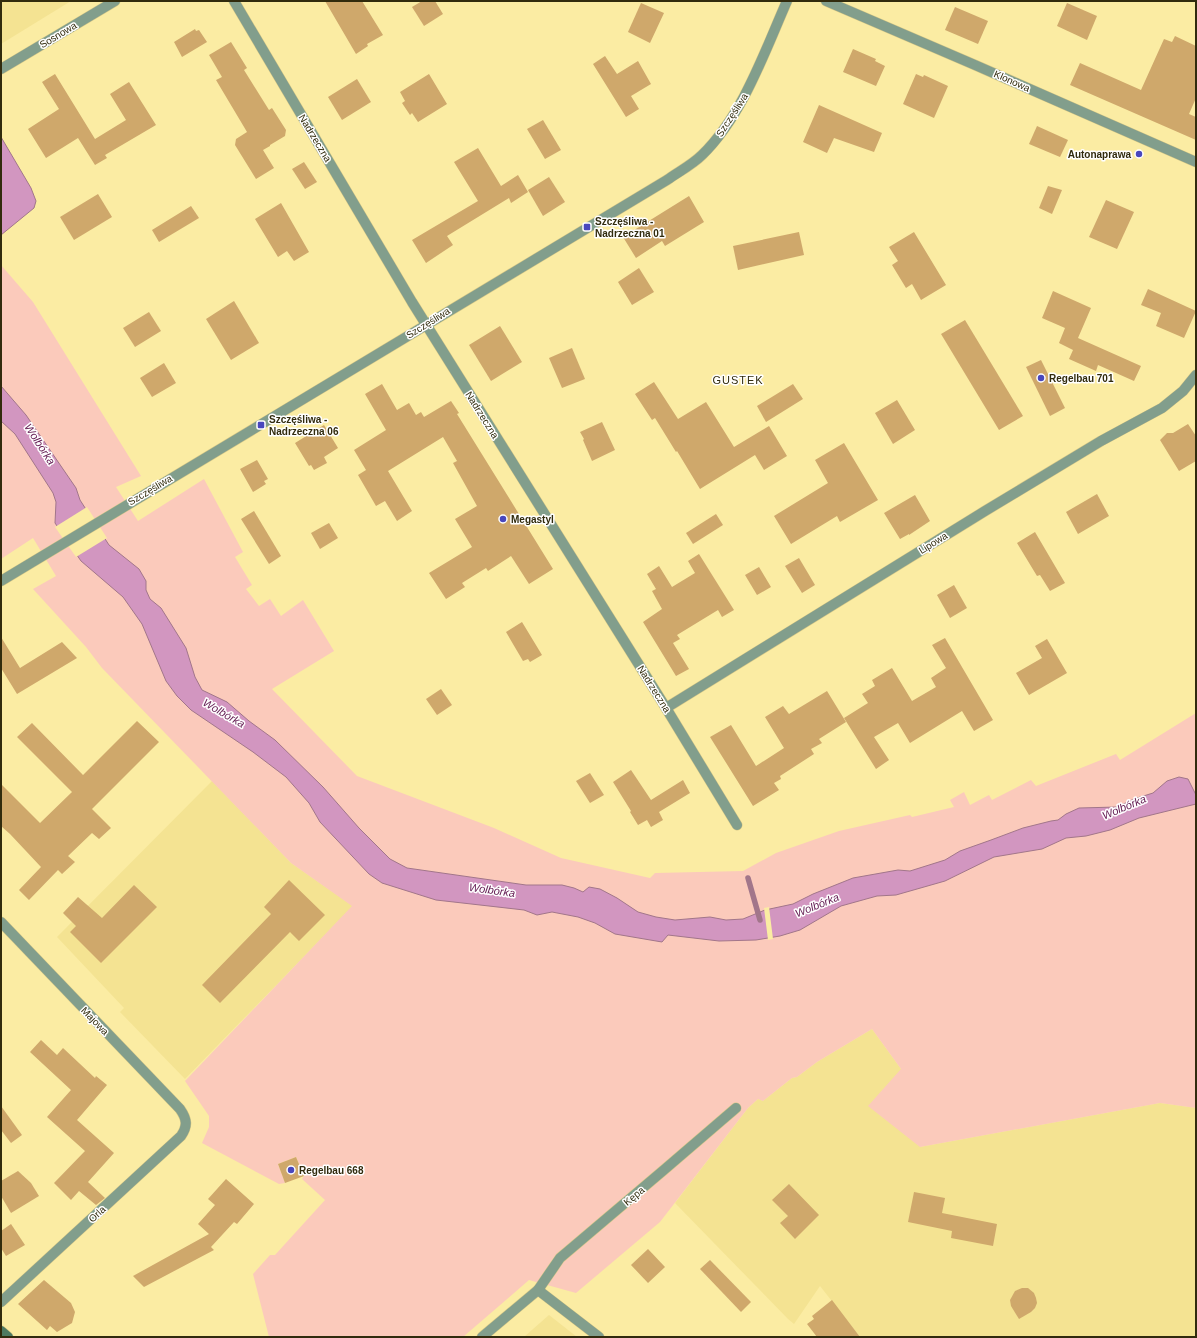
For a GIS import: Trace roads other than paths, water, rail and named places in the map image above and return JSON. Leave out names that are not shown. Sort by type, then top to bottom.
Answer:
[{"type":"main road","points":[[1,1331],[8,1337]]},
{"type":"street","name":"Sosnowa","points":[[1,69],[115,1]]},
{"type":"street","name":"Nadrzeczna","points":[[234,1],[426,325],[666,708],[737,825]]},
{"type":"street","name":"Szczęśliwa","points":[[1,581],[667,180],[701,156],[723,131],[747,90],[787,1]]},
{"type":"street","name":"Klonowa","points":[[826,1],[1196,162]]},
{"type":"street","name":"Lipowa","points":[[666,708],[1040,478],[1162,408],[1183,392],[1196,376]]},
{"type":"street","name":"Majowa","points":[[1,922],[180,1109],[186,1122]]},
{"type":"street","name":"Kępa","points":[[482,1337],[538,1290],[560,1258],[736,1108]]},
{"type":"street","name":"Orla","points":[[1,1302],[181,1136],[186,1129],[186,1122]]},
{"type":"street","points":[[538,1290],[599,1337]]},
{"type":"water","points":[[1,137],[31,188],[36,201],[34,208],[1,235]]},
{"type":"water","name":"Wolbórka","points":[[1,386],[26,415],[76,488],[80,500],[109,545],[139,569],[146,581],[146,590],[150,599],[161,608],[186,648],[195,677],[202,690],[227,702],[249,721],[275,740],[323,787],[359,828],[390,859],[407,868],[526,885],[562,885],[583,892],[589,887],[600,889],[638,912],[675,920],[710,917],[726,920],[743,919],[765,910],[793,904],[813,894],[853,878],[898,870],[910,871],[945,860],[960,851],[1023,828],[1058,820],[1066,814],[1079,808],[1117,807],[1134,799],[1153,793],[1167,781],[1179,777],[1188,779],[1196,795],[1196,804],[1139,818],[1110,830],[1086,836],[1066,838],[1042,849],[994,857],[945,881],[896,895],[877,896],[841,906],[800,930],[780,936],[756,940],[719,941],[668,935],[662,942],[615,934],[595,923],[578,917],[552,912],[537,915],[524,910],[436,900],[382,883],[369,874],[320,822],[309,803],[286,777],[253,752],[191,710],[177,696],[166,681],[142,624],[123,597],[81,561],[55,523],[56,502],[53,493],[15,434],[1,421]]},
{"type":"waterway","points":[[748,878],[760,920]]},
{"type":"place","name":"Autonaprawa","points":[[1139,154]]},
{"type":"place","name":"Szczęśliwa - Nadrzeczna 01","points":[[587,227]]},
{"type":"place","name":"Regelbau 701","points":[[1041,378]]},
{"type":"place","name":"Szczęśliwa - Nadrzeczna 06","points":[[261,425]]},
{"type":"place","name":"Megastyl","points":[[503,519]]},
{"type":"place","name":"Regelbau 668","points":[[291,1170]]},
{"type":"district","name":"GUSTEK","points":[[738,380]]}]
